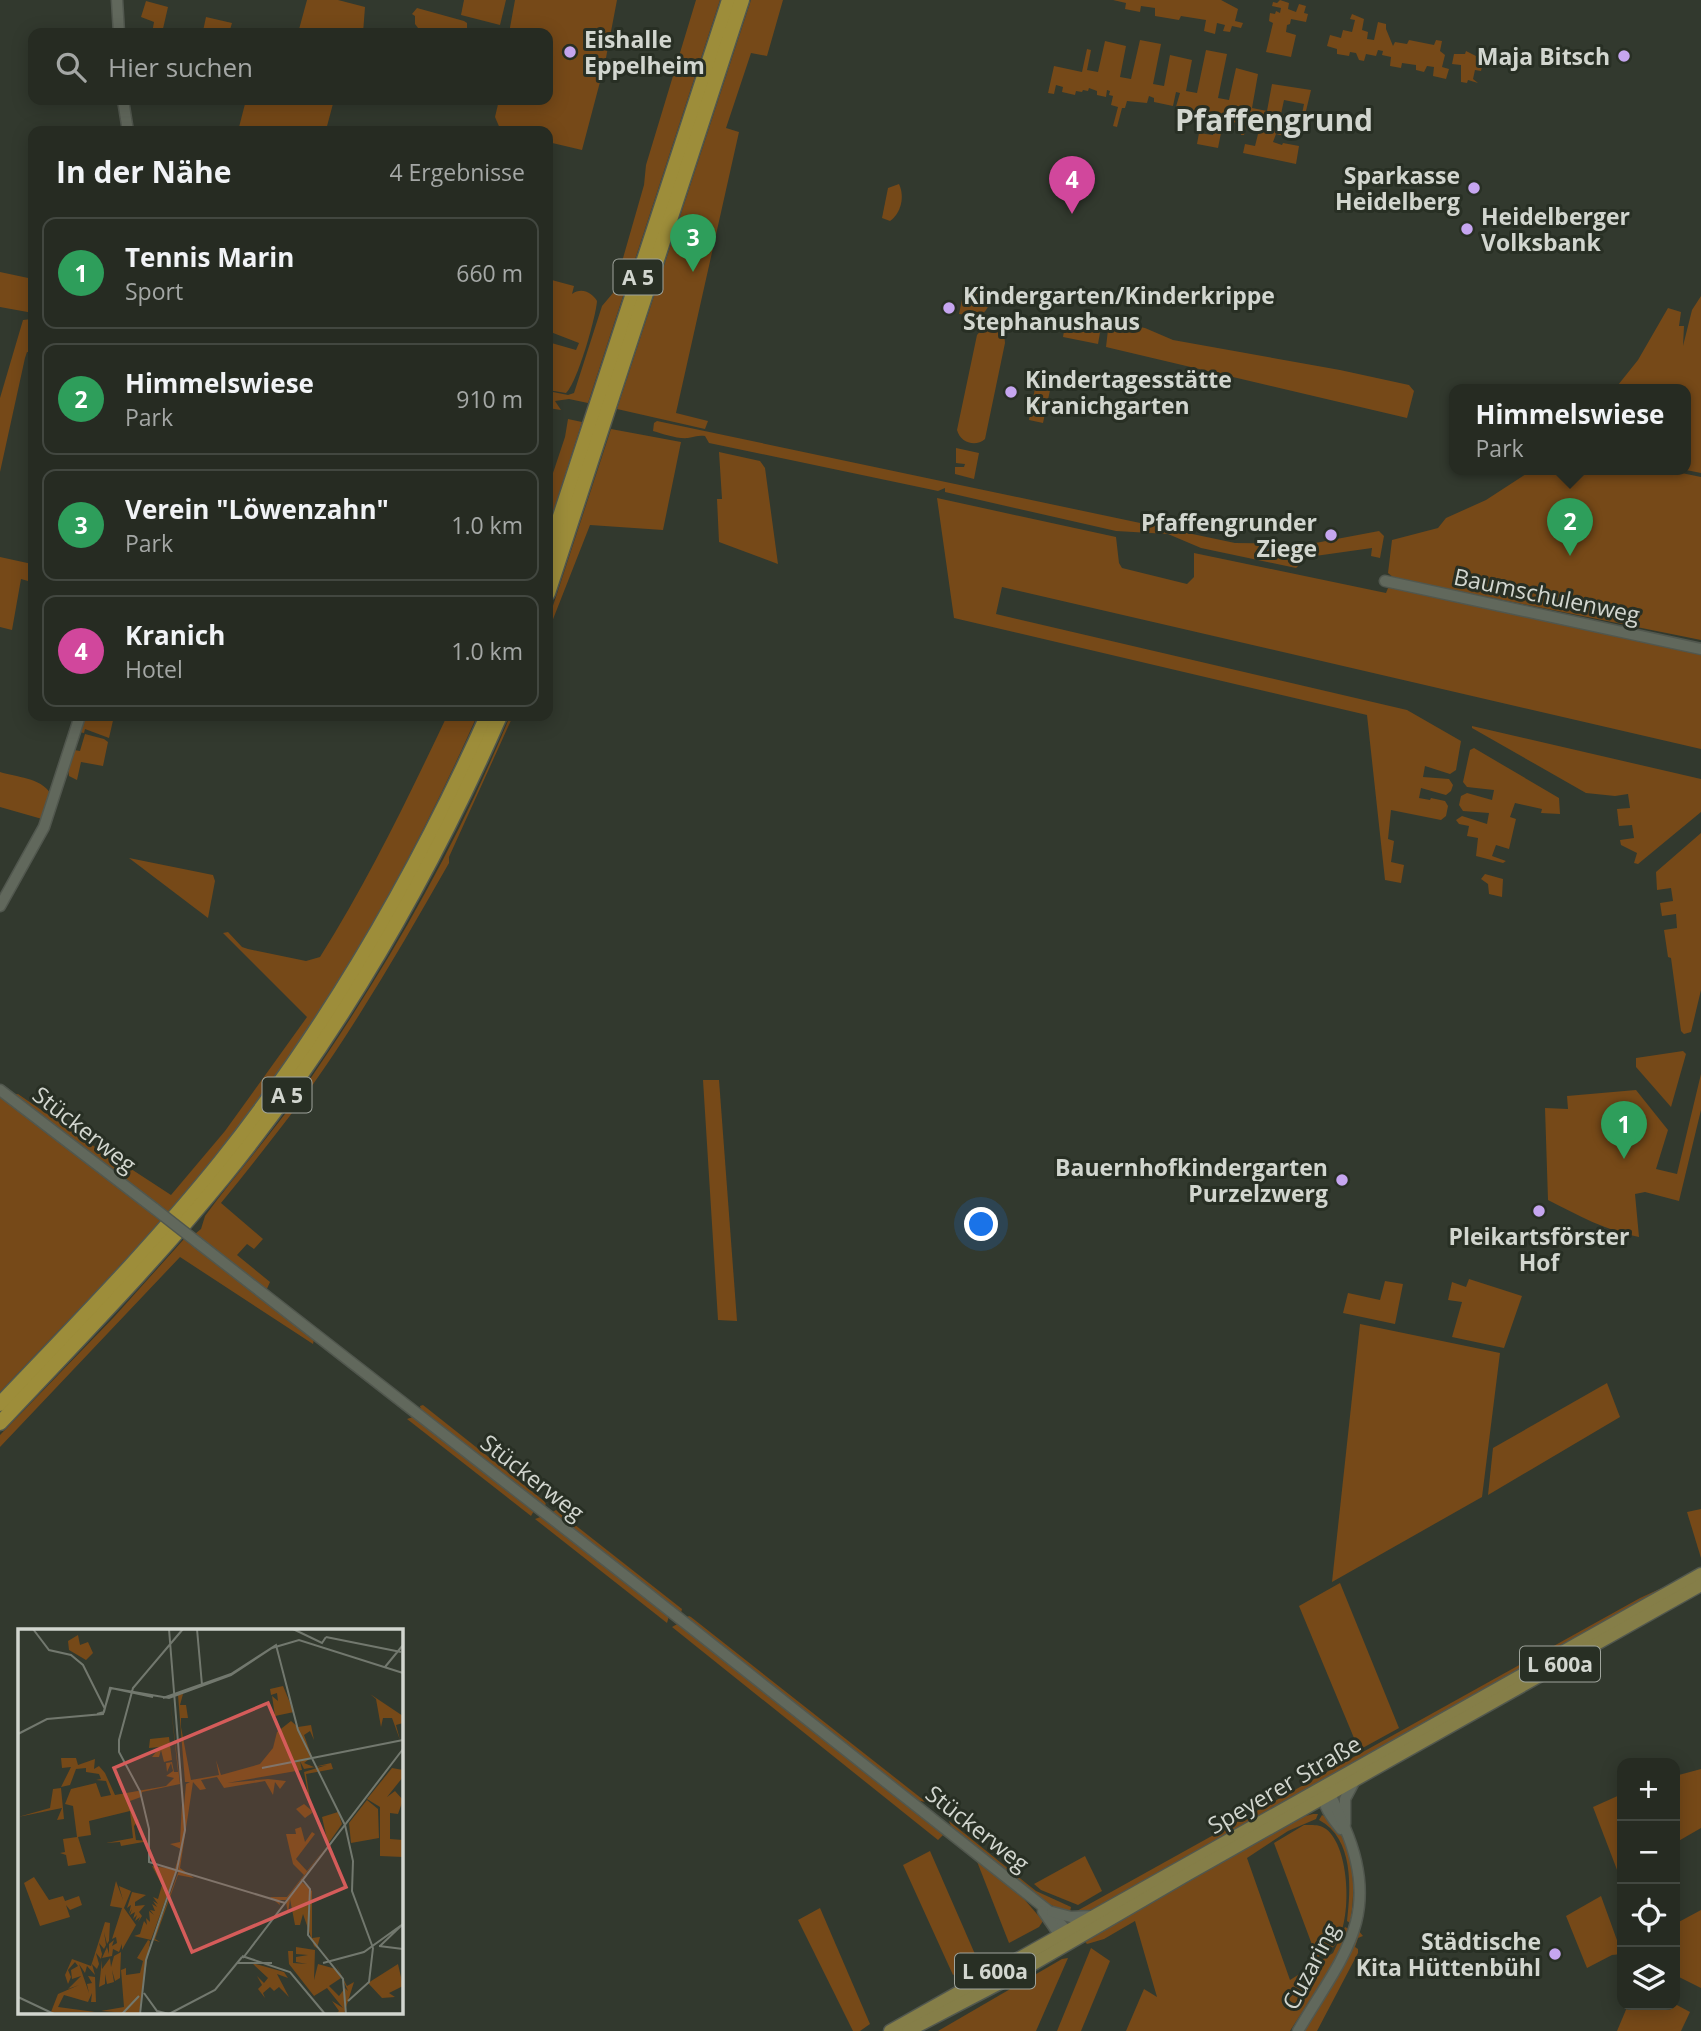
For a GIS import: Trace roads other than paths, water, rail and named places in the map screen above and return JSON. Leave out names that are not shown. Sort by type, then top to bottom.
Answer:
[{"type":"highway","name":"A 5","points":[[553,538],[729,0]]},
{"type":"highway","name":"A 5","points":[[553,578],[743,0]]},
{"type":"highway","name":"A 5","points":[[0,1404],[158,1236],[277,1087],[333,1004],[391,908],[448,799],[485,721]]},
{"type":"highway","name":"A 5","points":[[0,1423],[170,1241],[289,1092],[350,1001],[402,914],[459,806],[498,721]]},
{"type":"main road","name":"Speyerer Straße","points":[[908,2031],[1066,1936],[1094,1916],[1325,1792],[1701,1574]]},
{"type":"main road","name":"Speyerer Straße","points":[[890,2031],[1294,1814],[1325,1792],[1355,1780],[1701,1585]]},
{"type":"street","points":[[117,0],[119,28]]},
{"type":"street","points":[[124,105],[127,126]]},
{"type":"street","name":"Baumschulenweg","points":[[1385,581],[1701,649]]},
{"type":"street","points":[[0,906],[44,827],[78,721]]},
{"type":"street","name":"Stückerweg","points":[[0,1090],[631,1580],[1050,1912],[1066,1936]]},
{"type":"street","points":[[1347,1833],[1346,1796],[1355,1780]]},
{"type":"street","name":"Cuzaring","points":[[1325,1792],[1332,1819],[1347,1833]]},
{"type":"street","name":"Cuzaring","points":[[1298,2031],[1345,1951],[1359,1914],[1361,1881],[1347,1833],[1325,1792]]},
{"type":"street","points":[[1294,1814],[1316,1811],[1332,1819]]},
{"type":"street","name":"Stückerweg","points":[[1036,1901],[1066,1936]]},
{"type":"street","points":[[1050,1912],[1071,1917],[1094,1916]]},
{"type":"place","name":"Eishalle Eppelheim","points":[[570,52]]},
{"type":"place","name":"Maja Bitsch","points":[[1624,56]]},
{"type":"place","name":"Sparkasse Heidelberg","points":[[1474,188]]},
{"type":"place","name":"Kranich","points":[[1072,214]]},
{"type":"place","name":"Heidelberger Volksbank","points":[[1467,229]]},
{"type":"place","name":"Verein \"Löwenzahn\"","points":[[693,272]]},
{"type":"place","name":"Kindergarten/Kinderkrippe Stephanushaus","points":[[949,308]]},
{"type":"place","name":"Kindertagesstätte Kranichgarten","points":[[1011,392]]},
{"type":"place","name":"Pfaffengrunder Ziege","points":[[1331,535]]},
{"type":"place","name":"Himmelswiese","points":[[1570,556]]},
{"type":"place","name":"Tennis Marin","points":[[1624,1159]]},
{"type":"place","name":"Bauernhofkindergarten Purzelzwerg","points":[[1342,1180]]},
{"type":"place","name":"Pleikartsförster Hof","points":[[1539,1211]]},
{"type":"place","name":"Städtische Kita Hüttenbühl","points":[[1555,1954]]},
{"type":"district","name":"Pfaffengrund","points":[[1274,119]]}]
